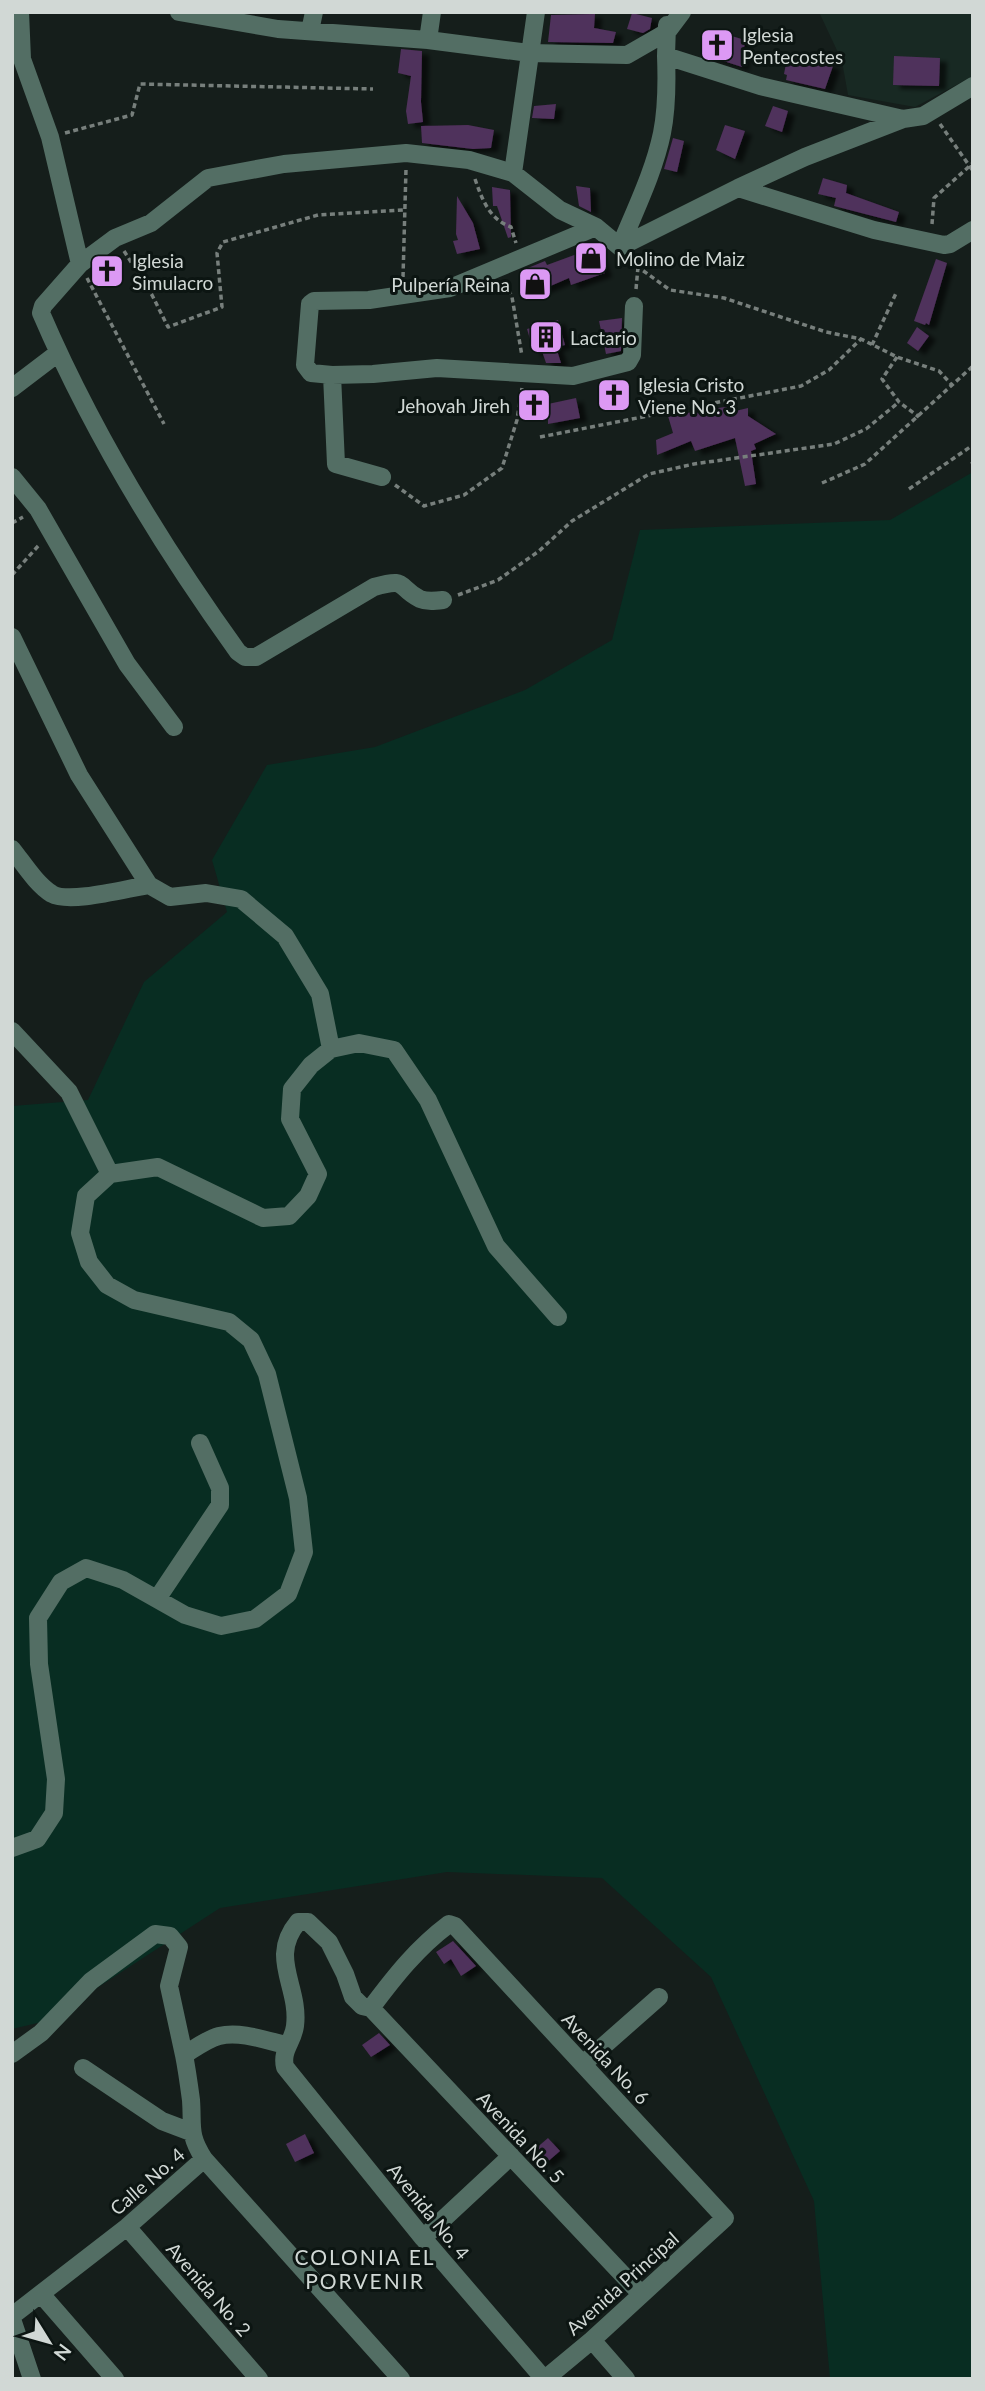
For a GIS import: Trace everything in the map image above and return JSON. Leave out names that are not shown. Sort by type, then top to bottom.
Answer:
[{"type":"street","points":[[20,12],[22,59],[50,137],[80,264]]},
{"type":"street","points":[[179,12],[310,31],[428,40],[529,53],[627,55],[667,32],[682,12]]},
{"type":"street","points":[[310,31],[314,12]]},
{"type":"street","points":[[428,40],[432,12]]},
{"type":"street","points":[[513,173],[536,12]]},
{"type":"street","points":[[620,247],[662,133],[667,91],[669,12]]},
{"type":"street","points":[[666,56],[760,86],[903,119]]},
{"type":"street","points":[[620,247],[805,157],[903,119],[932,112],[973,86]]},
{"type":"street","points":[[443,600],[424,601],[403,584],[390,582],[374,587],[256,657],[244,657],[191,587],[118,471],[58,353],[41,313],[43,306],[80,264],[115,238],[151,223],[208,178],[284,164],[407,153],[469,160],[513,173],[560,210],[596,227],[620,247]]},
{"type":"street","points":[[738,188],[874,230],[950,244],[973,230]]},
{"type":"street","points":[[596,227],[450,288],[369,300],[318,299],[310,304],[305,365],[311,373],[332,375],[437,369],[573,376],[628,362],[632,355],[634,306]]},
{"type":"street","points":[[12,388],[58,353]]},
{"type":"street","points":[[332,375],[336,464],[382,477]]},
{"type":"street","points":[[12,477],[38,509],[127,664],[174,727]]},
{"type":"street","points":[[12,637],[79,775],[149,885],[170,897],[206,892],[241,899],[285,936],[320,994],[331,1049]]},
{"type":"street","points":[[12,849],[41,886],[55,896],[69,898],[149,885]]},
{"type":"street","points":[[12,1031],[69,1092],[110,1174]]},
{"type":"street","points":[[12,1848],[37,1839],[54,1813],[56,1779],[39,1664],[38,1618],[61,1582],[86,1568],[123,1580],[185,1615],[221,1626],[255,1619],[288,1594],[304,1552],[298,1498],[267,1374],[251,1340],[229,1322],[134,1300],[107,1285],[89,1262],[80,1233],[86,1196],[110,1174],[158,1167],[263,1218],[289,1216],[308,1196],[318,1174],[290,1119],[292,1089],[311,1065],[331,1049],[359,1043],[394,1050],[428,1100],[496,1246],[558,1317]]},
{"type":"street","points":[[158,1599],[220,1505],[220,1488],[200,1443]]},
{"type":"street","points":[[184,2055],[217,2036],[248,2036],[286,2045],[295,2029],[295,2002],[285,1964],[284,1944],[298,1922],[308,1922],[324,1935],[345,1974],[353,1997],[362,2006],[371,2008]]},
{"type":"street","name":"Avenida No. 6","points":[[371,2008],[417,1950],[449,1924],[455,1926],[725,2218]]},
{"type":"street","name":"Calle No. 4","points":[[12,2054],[41,2033],[90,1981],[155,1934],[170,1936],[178,1947],[169,1986],[184,2055],[191,2102],[191,2132],[204,2159],[127,2227],[12,2317]]},
{"type":"street","points":[[583,2064],[659,1997]]},
{"type":"street","name":"Avenida No. 5","points":[[371,2008],[641,2294]]},
{"type":"street","name":"Avenida No. 4","points":[[286,2045],[283,2059],[285,2067],[423,2238],[545,2379]]},
{"type":"street","points":[[83,2068],[162,2121],[191,2132]]},
{"type":"street","points":[[423,2238],[511,2156]]},
{"type":"street","points":[[204,2159],[401,2379]]},
{"type":"street","name":"Avenida Principal","points":[[545,2379],[592,2340],[725,2218]]},
{"type":"street","name":"Avenida No. 2","points":[[127,2227],[259,2379]]},
{"type":"street","points":[[41,2294],[115,2379]]},
{"type":"street","points":[[12,2317],[32,2379]]},
{"type":"street","points":[[592,2340],[626,2379]]},
{"type":"path","points":[[50,137],[132,115],[140,84],[373,89]]},
{"type":"path","points":[[932,112],[971,164],[973,171]]},
{"type":"path","points":[[403,296],[407,153]]},
{"type":"path","points":[[469,160],[483,204],[501,224],[511,227],[522,258]]},
{"type":"path","points":[[930,240],[934,198],[971,164]]},
{"type":"path","points":[[115,238],[152,295],[168,327],[222,307],[217,253],[223,242],[318,215],[404,210]]},
{"type":"path","points":[[80,264],[164,424]]},
{"type":"path","points":[[634,306],[638,267],[670,290],[724,298],[826,332],[861,339],[897,357],[939,371],[952,385]]},
{"type":"path","points":[[872,345],[897,291]]},
{"type":"path","points":[[540,437],[801,386],[829,370],[861,339]]},
{"type":"path","points":[[897,357],[882,379],[899,402],[919,417]]},
{"type":"path","points":[[822,483],[865,464],[973,366]]},
{"type":"path","points":[[443,600],[498,580],[538,551],[572,521],[649,474],[694,464],[834,444],[866,429],[899,402]]},
{"type":"path","points":[[909,489],[973,445]]},
{"type":"path","points":[[382,477],[424,506],[464,495],[502,468]]},
{"type":"path","points":[[12,575],[51,531]]},
{"type":"shaded area","points":[[819,12],[971,12],[973,76],[915,107],[848,95],[842,61]]},
{"type":"green space","points":[[973,472],[973,2379],[830,2379],[814,2201],[711,1977],[602,1878],[447,1872],[220,1908],[46,2021],[12,2029],[12,1106],[88,1100],[144,982],[227,912],[212,860],[267,765],[375,747],[525,690],[612,640],[640,530],[890,520]]},
{"type":"building","points":[[632,13],[652,18],[650,29],[643,33],[627,29]]},
{"type":"building","points":[[595,14],[594,28],[616,32],[613,43],[548,42],[551,15]]},
{"type":"building","points":[[715,31],[745,40],[742,67],[708,56]]},
{"type":"building","points":[[401,49],[422,51],[423,122],[408,124],[406,111],[411,76],[398,73]]},
{"type":"building","points":[[788,53],[809,56],[833,66],[825,89],[786,80],[787,75],[784,74]]},
{"type":"building","points":[[894,56],[940,58],[939,86],[893,85]]},
{"type":"building","points":[[556,104],[554,119],[532,118],[534,106]]},
{"type":"building","points":[[773,106],[788,111],[782,132],[765,126]]},
{"type":"building","points":[[468,125],[494,130],[491,148],[473,149],[422,143],[421,126]]},
{"type":"building","points":[[725,125],[745,131],[735,159],[716,150]]},
{"type":"building","points":[[673,138],[684,141],[677,172],[664,169]]},
{"type":"building","points":[[823,178],[847,185],[846,193],[899,212],[896,222],[834,206],[836,198],[818,194]]},
{"type":"building","points":[[576,186],[590,188],[591,212],[579,206]]},
{"type":"building","points":[[492,187],[510,190],[511,237],[508,238],[497,206],[493,206]]},
{"type":"building","points":[[457,196],[473,223],[480,249],[457,254],[453,241],[458,240]]},
{"type":"building","points":[[596,247],[605,273],[571,285],[569,278],[532,294],[523,270],[545,261],[547,265]]},
{"type":"building","points":[[936,259],[947,263],[929,325],[925,325],[914,321]]},
{"type":"building","points":[[622,318],[621,351],[606,354],[599,321]]},
{"type":"building","name":"Lactario","points":[[558,320],[565,345],[556,347],[561,363],[546,363],[542,351],[534,353],[527,329]]},
{"type":"building","points":[[917,327],[929,336],[918,351],[907,343]]},
{"type":"building","points":[[576,398],[580,418],[548,424],[548,404]]},
{"type":"building","points":[[731,406],[731,412],[748,408],[748,416],[776,434],[754,444],[756,449],[751,451],[756,484],[745,486],[735,438],[695,451],[691,441],[657,455],[656,440],[673,433],[668,416]]},
{"type":"building","points":[[453,1941],[476,1966],[461,1976],[451,1959],[444,1964],[436,1952]]},
{"type":"building","points":[[379,2033],[390,2045],[371,2057],[362,2045]]},
{"type":"building","points":[[305,2134],[314,2153],[295,2162],[286,2144]]},
{"type":"building","points":[[548,2138],[560,2151],[545,2164],[534,2150]]},
{"type":"place","name":"Iglesia Pentecostes","points":[[717,45]]},
{"type":"place","name":"Molino de Maiz","points":[[591,258]]},
{"type":"place","name":"Iglesia Simulacro","points":[[107,271]]},
{"type":"place","name":"Pulpería Reina","points":[[535,284]]},
{"type":"place","name":"Lactario","points":[[546,337]]},
{"type":"place","name":"Iglesia Cristo Viene No. 3","points":[[614,395]]},
{"type":"place","name":"Jehovah Jireh","points":[[534,405]]},
{"type":"district","name":"COLONIA EL PORVENIR","points":[[365,2268]]}]
